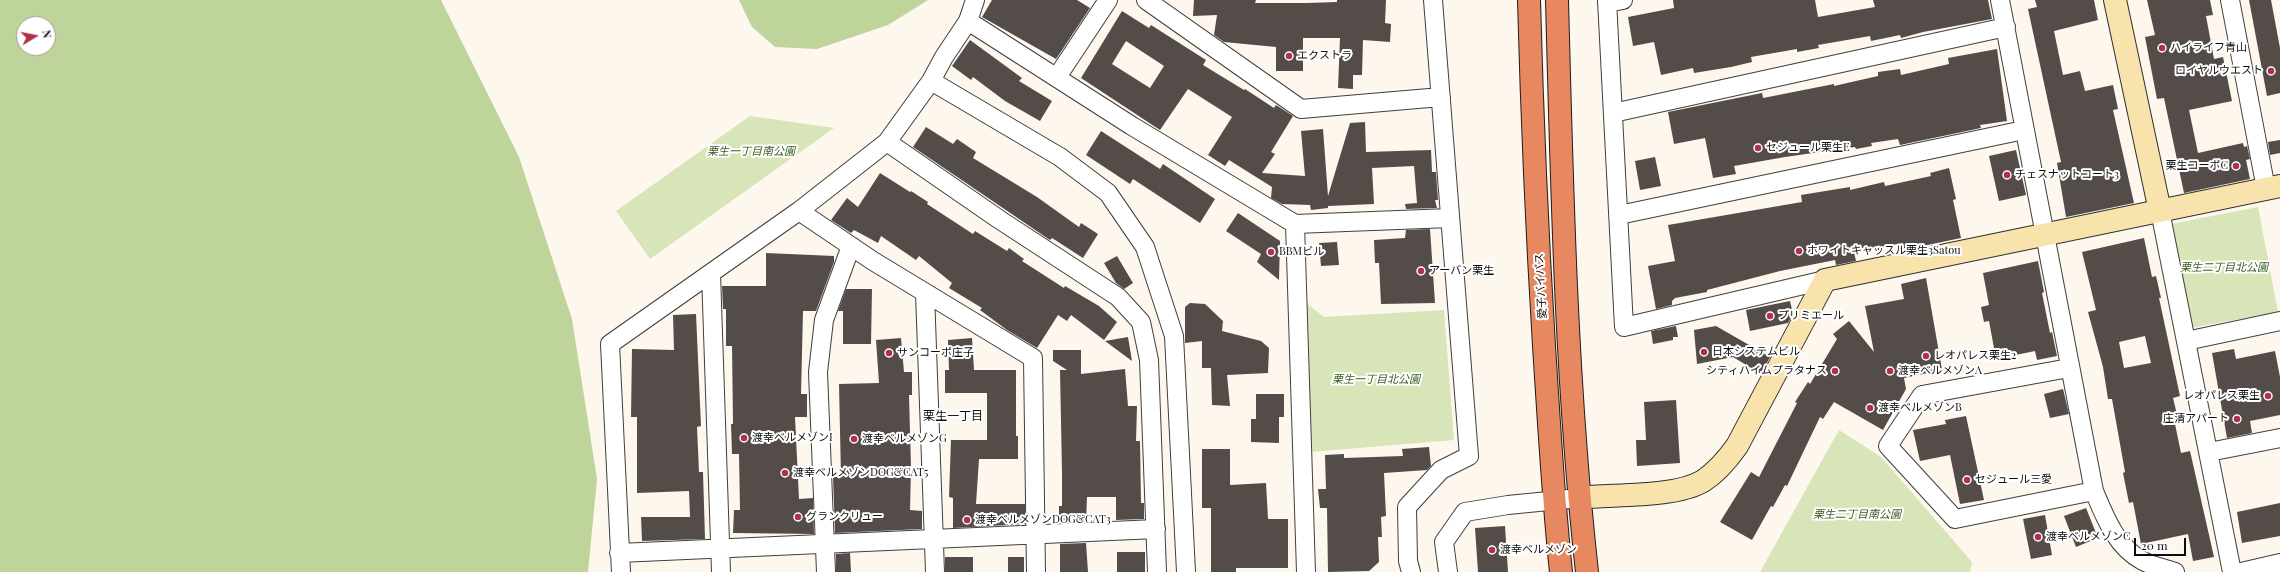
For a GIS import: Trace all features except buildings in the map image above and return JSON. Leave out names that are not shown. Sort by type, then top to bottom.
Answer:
[{"type":"highway","name":"愛子バイパス","points":[[1529,0],[1532,121],[1554,500],[1561,572]]},
{"type":"highway","points":[[1557,0],[1563,220],[1578,498],[1586,572]]},
{"type":"street","points":[[621,572],[610,344],[800,211],[887,142],[931,82],[944,58],[968,21],[975,0]]},
{"type":"street","points":[[1057,77],[1108,0]]},
{"type":"street","points":[[1146,0],[1301,109],[1441,96]]},
{"type":"street","points":[[1411,572],[1408,560],[1407,507],[1441,470],[1469,456],[1433,0]]},
{"type":"street","points":[[2000,0],[2069,368],[2094,491],[2110,528],[2125,545],[2142,560],[2175,572]]},
{"type":"street","points":[[2115,0],[2160,211],[2232,572]]},
{"type":"street","points":[[1612,1],[1613,113],[1624,327],[1825,280],[2273,188],[2230,0]]},
{"type":"street","points":[[968,21],[1132,126],[1295,224],[1450,218]]},
{"type":"street","points":[[1613,113],[2006,28]]},
{"type":"street","points":[[931,82],[1060,158],[1108,193],[1145,247],[1174,336],[1186,572]]},
{"type":"street","points":[[1619,215],[2024,130]]},
{"type":"street","points":[[887,142],[1000,220],[1118,297],[1141,322],[1149,360],[1156,529],[1156,572]]},
{"type":"street","points":[[800,211],[851,246],[1033,358],[1036,572]]},
{"type":"street","points":[[1295,224],[1306,572]]},
{"type":"street","points":[[826,572],[818,372],[824,320],[851,246]]},
{"type":"street","points":[[711,273],[721,572]]},
{"type":"street","points":[[1448,572],[1444,542],[1465,512],[1554,500],[1684,489],[1703,481],[1722,466],[1738,446],[1825,280]]},
{"type":"street","points":[[926,293],[935,572]]},
{"type":"street","points":[[2186,341],[2280,321]]},
{"type":"street","points":[[2069,368],[1922,395],[1888,446],[1955,519],[2094,491]]},
{"type":"street","points":[[2209,452],[2280,438]]},
{"type":"street","points":[[619,553],[1156,529]]},
{"type":"street","points":[[2241,572],[2280,562]]},
{"type":"green space","points":[[0,0],[441,0],[519,157],[572,319],[597,479],[588,572],[0,572]]},
{"type":"green space","points":[[739,0],[928,0],[888,25],[817,49],[775,47],[752,27]]},
{"type":"green space","name":"栗生一丁目南公園","points":[[750,116],[834,128],[650,259],[616,211]]},
{"type":"green space","name":"栗生二丁目北公園","points":[[2258,207],[2278,312],[2191,328],[2171,224]]},
{"type":"green space","name":"栗生一丁目北公園","points":[[1305,302],[1324,317],[1444,310],[1454,440],[1311,452]]},
{"type":"green space","name":"栗生二丁目南公園","points":[[1839,430],[1881,457],[1972,562],[1970,572],[1760,572]]},
{"type":"place","name":"ハイライフ青山","points":[[2162,48]]},
{"type":"place","name":"エクストラ","points":[[1289,56]]},
{"type":"place","name":"ロイヤルウエスト","points":[[2271,71]]},
{"type":"place","name":"セジュール栗生E","points":[[1758,148]]},
{"type":"place","name":"栗生コーポC","points":[[2236,166]]},
{"type":"place","name":"チェスナットコート3","points":[[2007,175]]},
{"type":"place","name":"ホワイトキャッスル栗生3Satou","points":[[1799,251]]},
{"type":"place","name":"BBMビル","points":[[1271,252]]},
{"type":"place","name":"アーバン栗生","points":[[1421,271]]},
{"type":"place","name":"プリミエール","points":[[1770,316]]},
{"type":"place","name":"日本システムビル","points":[[1704,352]]},
{"type":"place","name":"サンコーポ庄子","points":[[889,353]]},
{"type":"place","name":"レオパレス栗生2","points":[[1926,356]]},
{"type":"place","name":"シティハイムプラタナス","points":[[1835,371]]},
{"type":"place","name":"渡幸ベルメゾンA","points":[[1890,371]]},
{"type":"place","name":"レオパレス栗生","points":[[2268,396]]},
{"type":"place","name":"渡幸ベルメゾンB","points":[[1870,408]]},
{"type":"place","name":"庄清アパート","points":[[2237,419]]},
{"type":"place","name":"渡幸ベルメゾンI","points":[[744,438]]},
{"type":"place","name":"渡幸ベルメゾンG","points":[[854,439]]},
{"type":"place","name":"渡幸ベルメゾンDOG&CAT5","points":[[785,473]]},
{"type":"place","name":"セジュール三愛","points":[[1967,480]]},
{"type":"place","name":"グランクリュー","points":[[798,517]]},
{"type":"place","name":"渡幸ベルメゾンDOG&CAT3","points":[[967,520]]},
{"type":"place","name":"渡幸ベルメゾンC","points":[[2038,537]]},
{"type":"place","name":"渡幸ベルメゾン","points":[[1492,550]]},
{"type":"district","name":"栗生一丁目","points":[[953,416]]}]
